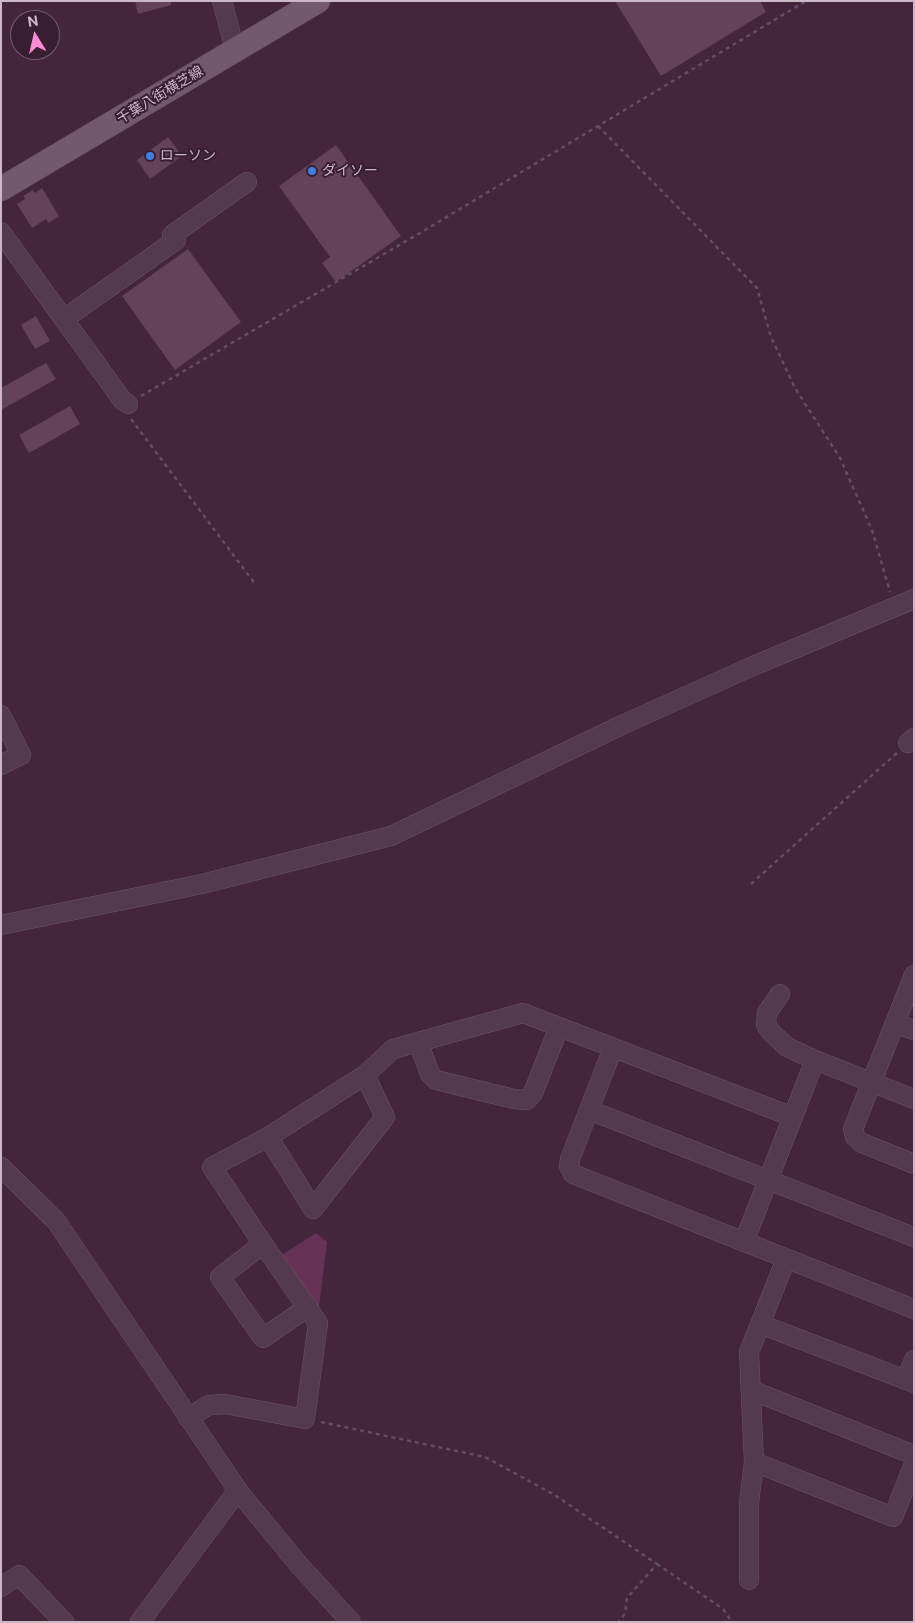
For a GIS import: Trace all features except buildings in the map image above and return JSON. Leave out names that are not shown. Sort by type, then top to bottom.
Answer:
[{"type":"main road","name":"千葉八街横芝線","points":[[1,189],[318,1]]},
{"type":"street","points":[[222,1],[235,50]]},
{"type":"street","points":[[64,319],[176,240],[172,234],[247,182]]},
{"type":"street","points":[[1,232],[123,401],[128,404]]},
{"type":"street","points":[[1,925],[202,884],[391,836],[684,697],[914,599]]},
{"type":"street","points":[[1,715],[22,755],[1,765]]},
{"type":"street","points":[[914,975],[853,1129],[855,1137],[862,1143],[914,1164]]},
{"type":"street","points":[[780,994],[767,1013],[766,1025],[787,1047],[914,1099]]},
{"type":"street","points":[[188,1418],[209,1405],[224,1404],[305,1419],[318,1323],[212,1167],[268,1137],[365,1075],[393,1049],[523,1013],[792,1117]]},
{"type":"street","points":[[895,1022],[914,1030]]},
{"type":"street","points":[[418,1042],[430,1074],[436,1080],[514,1099],[527,1100],[533,1093],[559,1027]]},
{"type":"street","points":[[613,1048],[570,1159],[569,1166],[573,1174],[914,1309]]},
{"type":"street","points":[[744,1242],[815,1060]]},
{"type":"street","points":[[268,1137],[313,1209],[385,1117],[365,1075]]},
{"type":"street","points":[[589,1110],[914,1237]]},
{"type":"street","points":[[1,1167],[56,1221],[238,1490],[299,1565],[350,1622]]},
{"type":"street","points":[[263,1244],[220,1277],[263,1338],[308,1307]]},
{"type":"street","points":[[749,1580],[749,1503],[754,1462],[749,1352],[786,1259]]},
{"type":"street","points":[[760,1324],[910,1382],[914,1360]]},
{"type":"street","points":[[751,1390],[914,1455]]},
{"type":"street","points":[[754,1462],[893,1517],[914,1464]]},
{"type":"street","points":[[140,1622],[238,1490]]},
{"type":"street","points":[[1,1587],[19,1574],[64,1622]]},
{"type":"path","points":[[256,585],[131,418],[128,404],[420,233],[806,1]]},
{"type":"path","points":[[598,126],[757,288],[770,337],[795,388],[840,458],[872,530],[895,606]]},
{"type":"path","points":[[751,884],[911,740]]},
{"type":"path","points":[[305,1419],[485,1456],[553,1494],[658,1564],[723,1609],[732,1622]]},
{"type":"path","points":[[618,1622],[625,1614],[627,1598],[658,1564]]},
{"type":"shaded area","points":[[316,1233],[327,1242],[318,1315],[279,1257]]},
{"type":"place","name":"ローソン","points":[[150,156]]},
{"type":"place","name":"ダイソー","points":[[312,171]]}]
